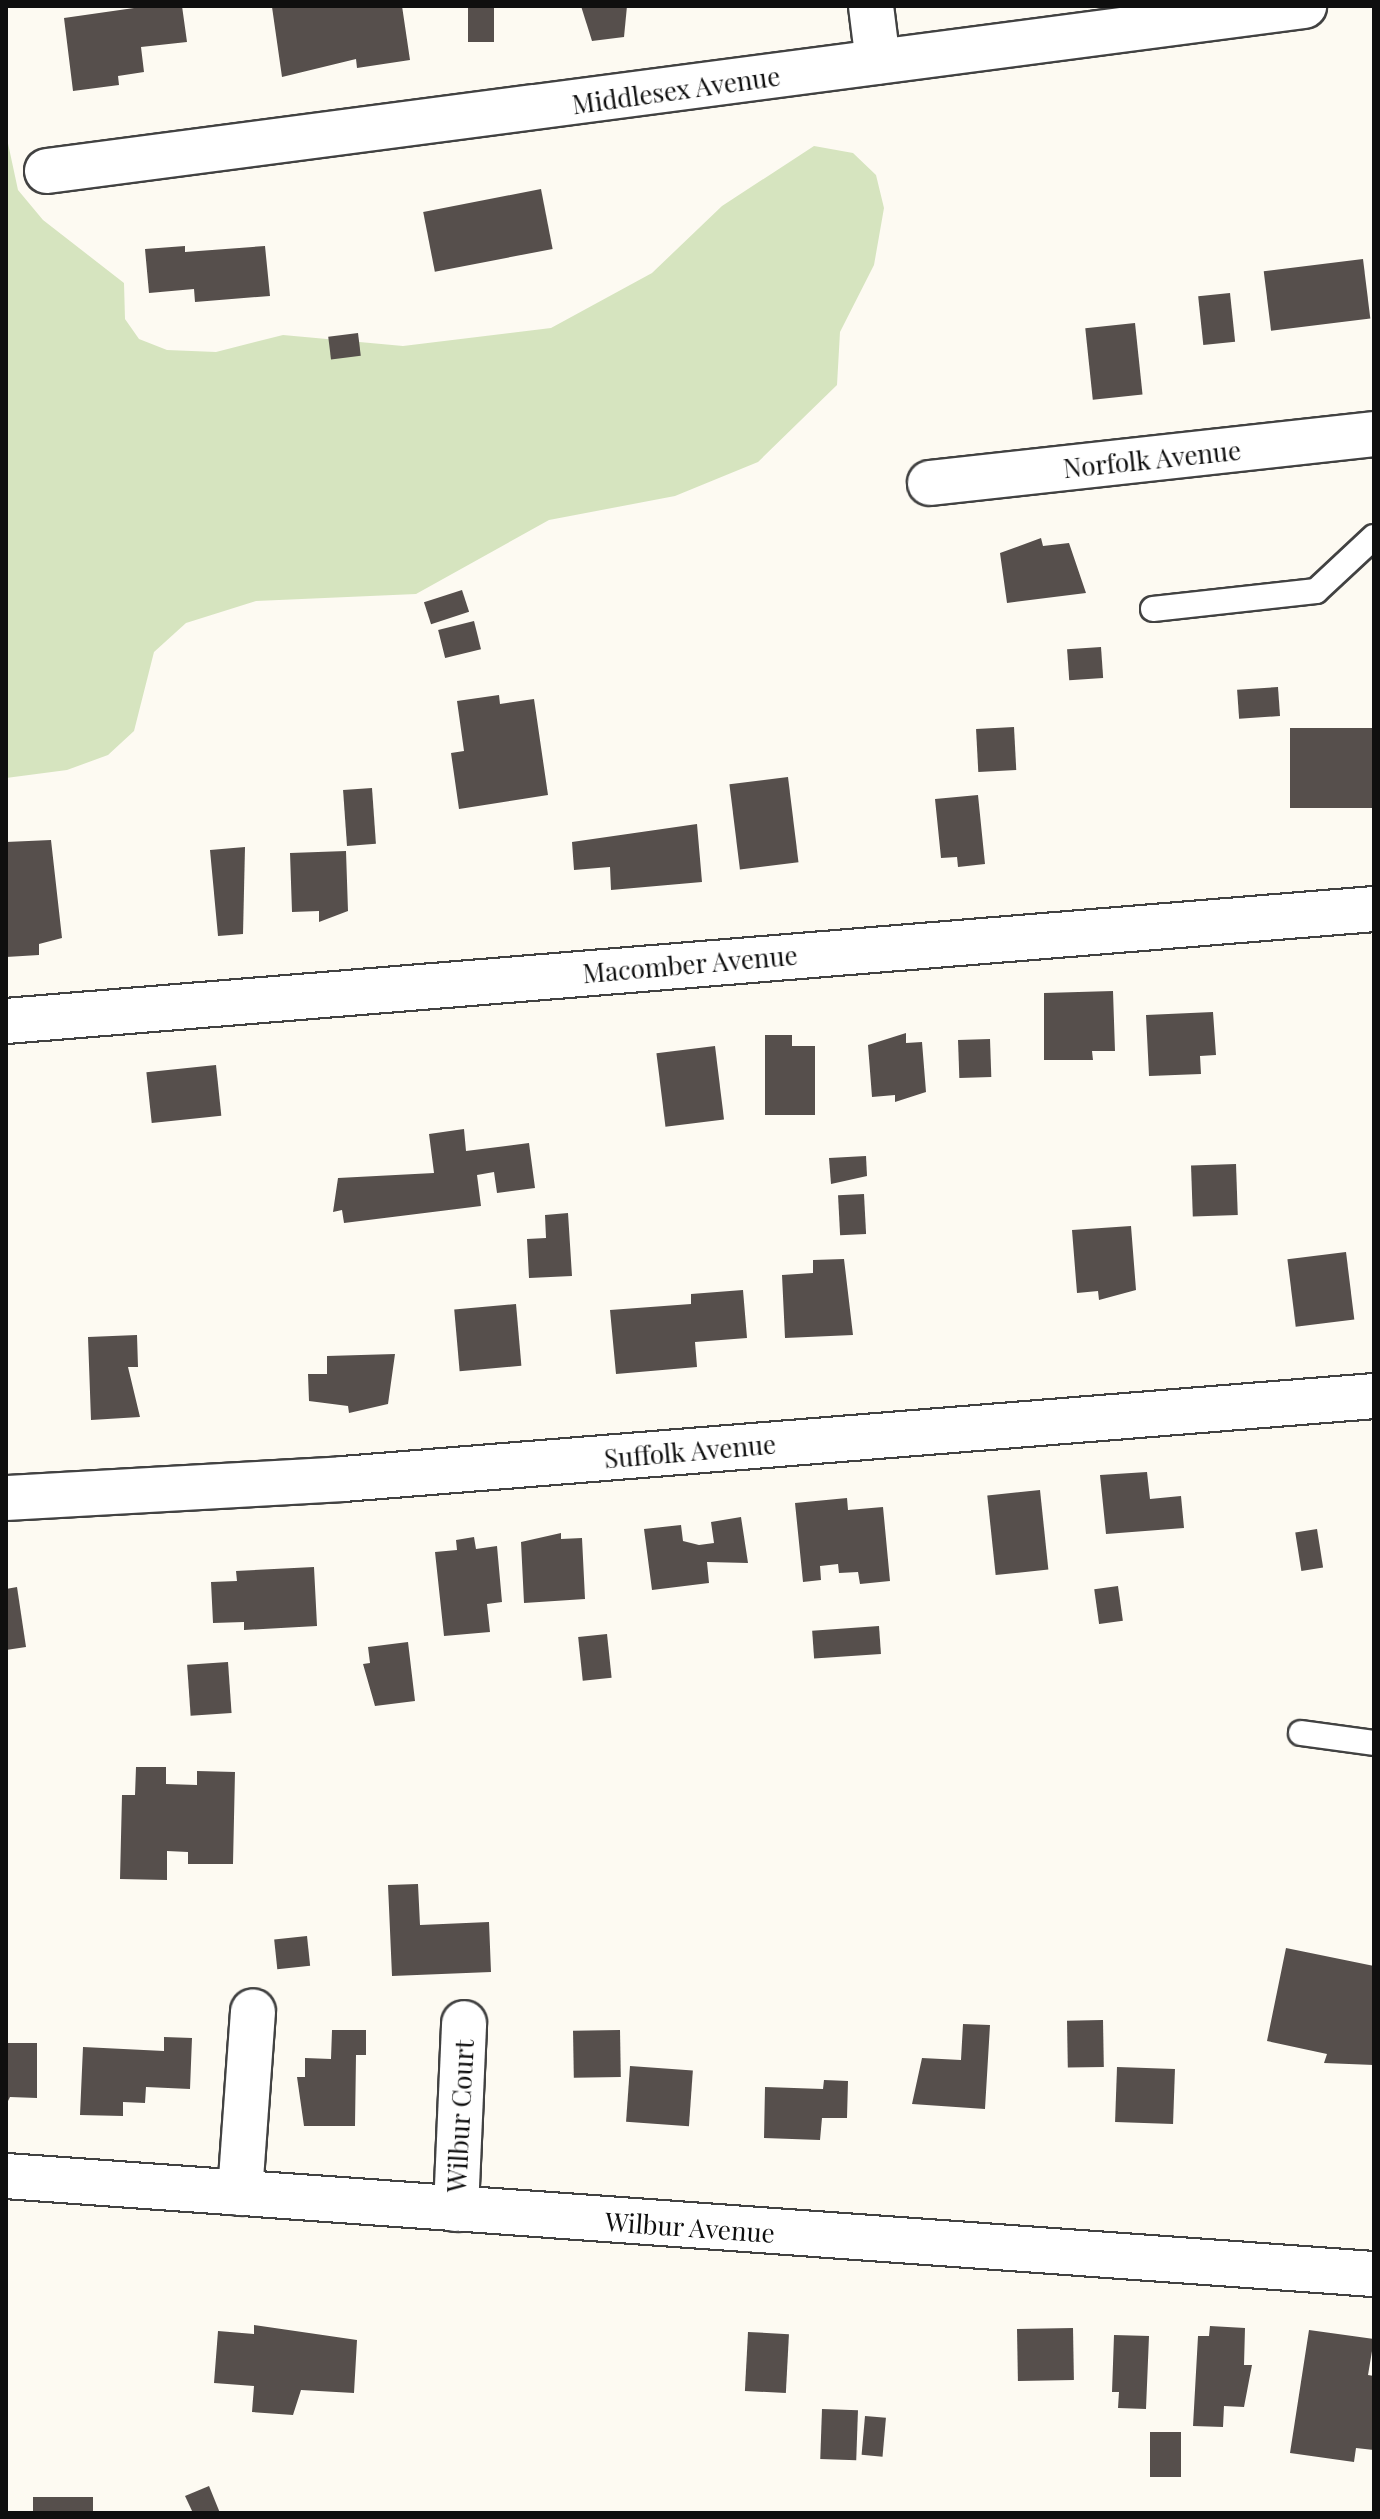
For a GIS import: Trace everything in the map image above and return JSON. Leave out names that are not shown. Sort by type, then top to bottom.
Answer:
[{"type":"street","points":[[871,6],[878,62]]},
{"type":"street","name":"Middlesex Avenue","points":[[47,171],[1304,6]]},
{"type":"street","name":"Norfolk Avenue","points":[[930,483],[1374,434]]},
{"type":"street","name":"Macomber Avenue","points":[[6,1021],[1374,909]]},
{"type":"street","name":"Suffolk Avenue","points":[[6,1498],[343,1479],[1374,1396]]},
{"type":"street","points":[[240,2193],[253,2011]]},
{"type":"street","name":"Wilbur Court","points":[[456,2209],[464,2023]]},
{"type":"street","name":"Wilbur Avenue","points":[[6,2176],[1374,2274]]},
{"type":"lane","points":[[1153,609],[1316,591],[1374,537]]},
{"type":"lane","points":[[1301,1733],[1374,1743]]},
{"type":"green space","points":[[6,134],[18,190],[43,220],[124,283],[125,319],[139,339],[167,350],[216,352],[283,335],[403,346],[551,328],[652,273],[722,206],[814,146],[853,153],[876,175],[884,208],[874,265],[840,332],[837,385],[758,462],[675,496],[549,520],[416,594],[256,601],[186,623],[154,652],[134,731],[108,755],[67,770],[6,778]]},
{"type":"building","points":[[148,6],[182,6],[187,42],[141,47],[144,72],[118,76],[119,85],[73,91],[64,18]]},
{"type":"building","points":[[402,6],[410,60],[357,68],[356,59],[282,77],[272,7]]},
{"type":"building","points":[[468,6],[494,6],[494,42],[468,42]]},
{"type":"building","points":[[581,6],[627,6],[624,37],[592,41]]},
{"type":"building","points":[[541,189],[553,249],[435,272],[423,212]]},
{"type":"building","points":[[185,246],[185,252],[265,246],[270,296],[195,302],[194,289],[149,293],[145,249]]},
{"type":"building","points":[[1363,259],[1370,319],[1271,331],[1264,271]]},
{"type":"building","points":[[1230,293],[1235,342],[1203,345],[1198,296]]},
{"type":"building","points":[[1135,323],[1143,395],[1093,400],[1085,328]]},
{"type":"building","points":[[358,333],[361,356],[331,359],[328,337]]},
{"type":"building","points":[[1041,538],[1043,546],[1069,543],[1086,593],[1007,603],[1000,553]]},
{"type":"building","points":[[462,590],[469,612],[431,624],[424,602]]},
{"type":"building","points":[[474,621],[481,649],[445,658],[438,630]]},
{"type":"building","points":[[1101,647],[1103,678],[1069,680],[1067,649]]},
{"type":"building","points":[[1278,687],[1280,716],[1239,719],[1237,690]]},
{"type":"building","points":[[499,695],[500,704],[534,699],[548,795],[459,809],[451,753],[464,751],[457,701]]},
{"type":"building","points":[[1014,727],[1016,770],[978,772],[976,729]]},
{"type":"building","points":[[1290,728],[1374,728],[1374,808],[1290,808]]},
{"type":"building","points":[[788,777],[798,862],[740,870],[729,784]]},
{"type":"building","points":[[372,788],[376,844],[347,846],[343,790]]},
{"type":"building","points":[[978,795],[985,864],[958,867],[957,857],[941,858],[935,799]]},
{"type":"building","points":[[697,824],[702,882],[611,890],[610,867],[574,870],[572,842]]},
{"type":"building","points":[[51,840],[62,938],[39,944],[39,955],[6,957],[6,842]]},
{"type":"building","points":[[245,847],[243,934],[218,936],[210,850]]},
{"type":"building","points":[[346,851],[348,911],[319,922],[319,911],[292,912],[290,853]]},
{"type":"building","points":[[1113,991],[1115,1051],[1092,1051],[1093,1060],[1044,1060],[1044,993]]},
{"type":"building","points":[[1213,1012],[1216,1055],[1200,1056],[1201,1074],[1149,1076],[1146,1015]]},
{"type":"building","points":[[906,1033],[906,1043],[922,1042],[926,1092],[895,1102],[895,1095],[872,1097],[868,1045]]},
{"type":"building","points":[[765,1035],[792,1035],[792,1046],[815,1046],[815,1115],[765,1115]]},
{"type":"building","points":[[990,1039],[991,1077],[959,1078],[958,1040]]},
{"type":"building","points":[[715,1046],[724,1119],[665,1127],[656,1053]]},
{"type":"building","points":[[216,1065],[221,1116],[152,1123],[146,1072]]},
{"type":"building","points":[[464,1129],[466,1151],[529,1143],[535,1188],[497,1193],[494,1172],[477,1175],[481,1206],[344,1223],[342,1210],[333,1212],[338,1178],[434,1173],[429,1134]]},
{"type":"building","points":[[866,1156],[867,1176],[831,1184],[829,1158]]},
{"type":"building","points":[[1236,1164],[1238,1215],[1193,1217],[1191,1166]]},
{"type":"building","points":[[864,1194],[866,1234],[840,1235],[838,1195]]},
{"type":"building","points":[[568,1213],[572,1276],[529,1278],[527,1239],[546,1238],[545,1215]]},
{"type":"building","points":[[1131,1226],[1136,1290],[1099,1300],[1098,1291],[1077,1293],[1072,1230]]},
{"type":"building","points":[[1346,1252],[1354,1319],[1296,1327],[1287,1259]]},
{"type":"building","points":[[844,1259],[853,1335],[785,1338],[782,1275],[813,1273],[813,1260]]},
{"type":"building","points":[[743,1290],[747,1338],[695,1342],[697,1367],[616,1374],[610,1310],[691,1304],[691,1294]]},
{"type":"building","points":[[516,1304],[521,1366],[460,1371],[454,1309]]},
{"type":"building","points":[[137,1335],[138,1367],[128,1367],[140,1417],[91,1420],[88,1337]]},
{"type":"building","points":[[395,1354],[388,1404],[349,1413],[348,1406],[309,1401],[308,1374],[327,1374],[327,1356]]},
{"type":"building","points":[[1147,1472],[1150,1499],[1181,1496],[1184,1528],[1106,1534],[1100,1475]]},
{"type":"building","points":[[1040,1490],[1048,1570],[996,1575],[987,1496]]},
{"type":"building","points":[[847,1498],[848,1510],[883,1507],[890,1581],[860,1584],[858,1572],[839,1573],[838,1564],[820,1566],[821,1580],[803,1582],[795,1503]]},
{"type":"building","points":[[741,1517],[748,1563],[707,1562],[709,1583],[652,1590],[644,1529],[681,1525],[683,1541],[699,1545],[714,1543],[711,1522]]},
{"type":"building","points":[[1317,1529],[1323,1568],[1301,1571],[1295,1532]]},
{"type":"building","points":[[561,1533],[561,1539],[582,1538],[585,1599],[524,1603],[521,1542]]},
{"type":"building","points":[[474,1537],[476,1549],[497,1546],[502,1602],[487,1604],[490,1632],[444,1636],[435,1552],[457,1550],[456,1540]]},
{"type":"building","points":[[314,1567],[317,1626],[244,1630],[244,1622],[213,1623],[211,1582],[237,1581],[236,1571]]},
{"type":"building","points":[[1118,1586],[1123,1621],[1099,1624],[1094,1589]]},
{"type":"building","points":[[17,1587],[26,1647],[6,1650],[6,1589]]},
{"type":"building","points":[[879,1626],[881,1654],[814,1659],[812,1631]]},
{"type":"building","points":[[607,1634],[612,1678],[583,1681],[578,1637]]},
{"type":"building","points":[[408,1642],[415,1701],[375,1706],[363,1664],[370,1663],[368,1647]]},
{"type":"building","points":[[228,1662],[232,1713],[191,1716],[187,1665]]},
{"type":"building","points":[[136,1767],[166,1767],[166,1784],[197,1785],[197,1771],[235,1772],[233,1864],[188,1864],[188,1852],[167,1851],[167,1880],[120,1879],[122,1795],[135,1795]]},
{"type":"building","points":[[418,1884],[420,1925],[489,1922],[491,1972],[392,1976],[388,1885]]},
{"type":"building","points":[[307,1936],[310,1966],[277,1969],[274,1939]]},
{"type":"building","points":[[1286,1948],[1374,1966],[1374,2065],[1324,2063],[1327,2054],[1267,2041]]},
{"type":"building","points":[[1103,2020],[1104,2067],[1068,2068],[1067,2021]]},
{"type":"building","points":[[963,2024],[990,2025],[985,2109],[912,2104],[922,2058],[961,2060]]},
{"type":"building","points":[[332,2030],[366,2030],[366,2055],[356,2055],[355,2126],[304,2126],[297,2077],[305,2077],[305,2058],[331,2059]]},
{"type":"building","points":[[620,2030],[621,2077],[574,2078],[573,2031]]},
{"type":"building","points":[[164,2037],[192,2038],[190,2089],[146,2087],[145,2103],[123,2102],[123,2116],[80,2115],[83,2047],[164,2051]]},
{"type":"building","points":[[6,2043],[37,2043],[37,2098],[10,2097],[6,2105]]},
{"type":"building","points":[[630,2066],[693,2070],[689,2126],[626,2122]]},
{"type":"building","points":[[1117,2067],[1175,2069],[1173,2124],[1115,2122]]},
{"type":"building","points":[[824,2080],[848,2081],[847,2118],[822,2118],[820,2140],[764,2138],[765,2087],[823,2089]]},
{"type":"building","points":[[254,2325],[357,2340],[354,2393],[301,2390],[293,2415],[252,2412],[254,2386],[214,2383],[218,2331],[254,2334]]},
{"type":"building","points":[[1210,2326],[1245,2328],[1244,2365],[1252,2365],[1244,2407],[1224,2406],[1223,2427],[1193,2426],[1198,2336],[1209,2336]]},
{"type":"building","points":[[1073,2328],[1074,2380],[1018,2381],[1017,2329]]},
{"type":"building","points":[[1309,2330],[1374,2339],[1368,2375],[1374,2376],[1374,2450],[1356,2448],[1354,2462],[1290,2453]]},
{"type":"building","points":[[748,2332],[789,2334],[786,2393],[745,2391]]},
{"type":"building","points":[[1114,2335],[1149,2336],[1146,2409],[1118,2408],[1119,2392],[1112,2392]]},
{"type":"building","points":[[822,2409],[858,2410],[856,2460],[820,2459]]},
{"type":"building","points":[[865,2416],[886,2418],[883,2457],[862,2455]]},
{"type":"building","points":[[1150,2432],[1181,2432],[1181,2477],[1150,2477]]},
{"type":"building","points":[[209,2486],[220,2513],[193,2513],[185,2496]]},
{"type":"building","points":[[33,2497],[93,2497],[93,2513],[33,2513]]}]
